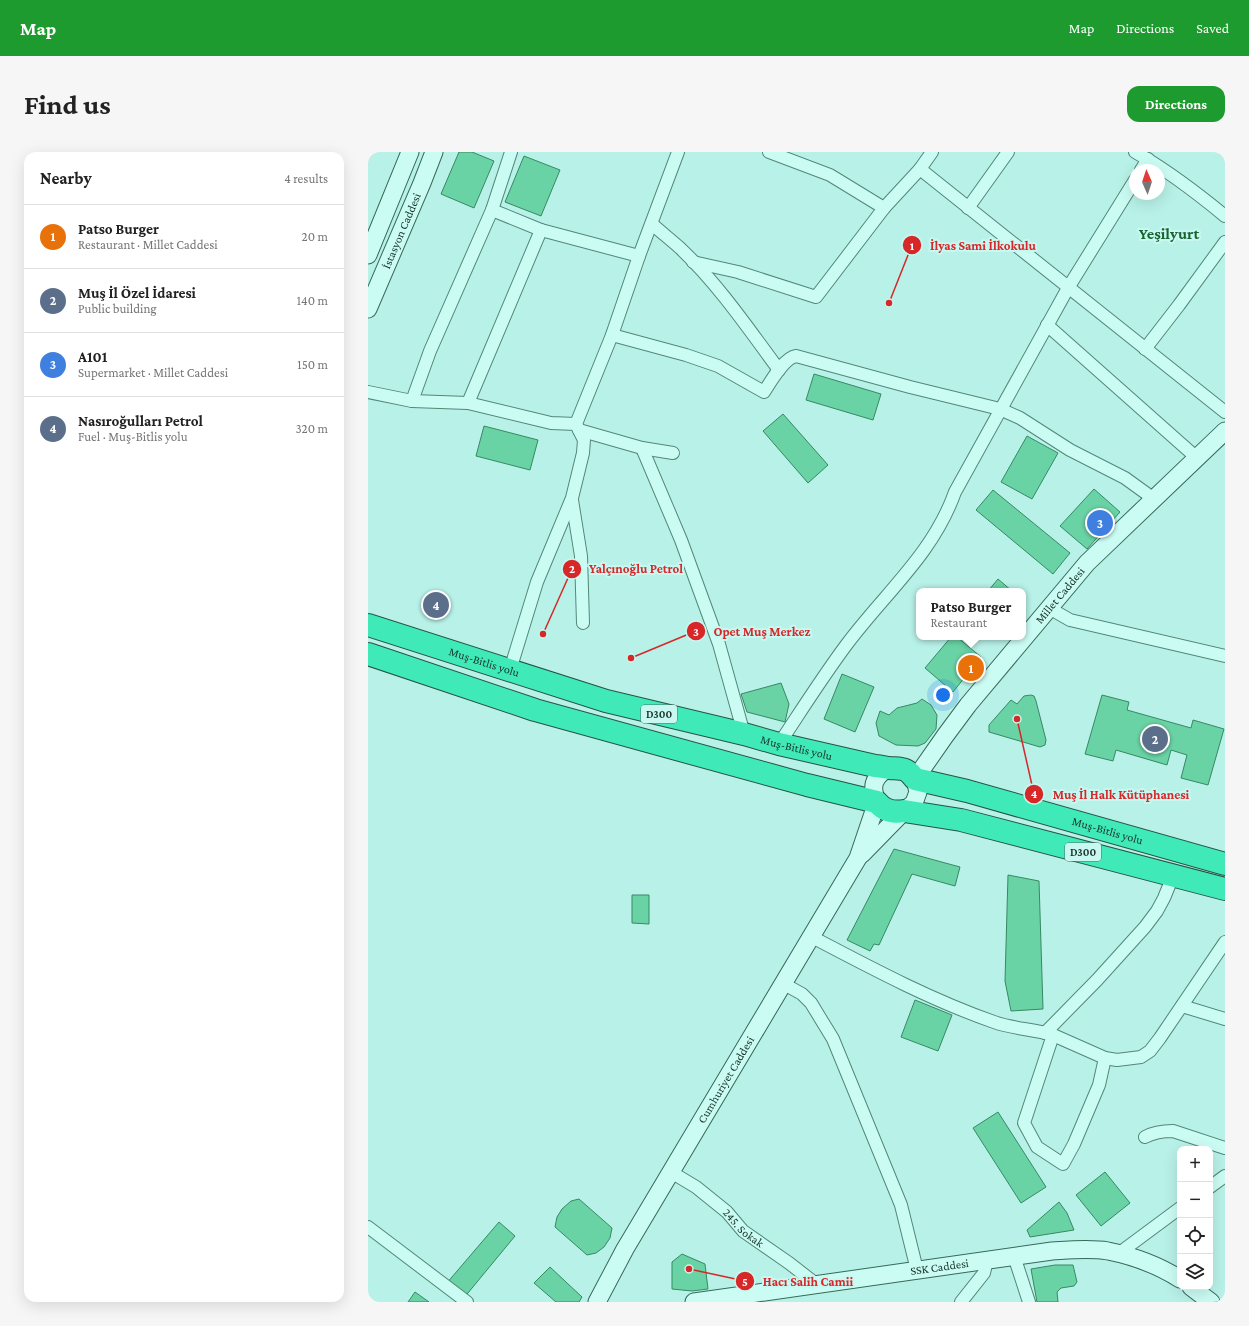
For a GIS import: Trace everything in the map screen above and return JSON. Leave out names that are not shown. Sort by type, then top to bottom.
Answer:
[{"type":"highway","name":"Muş-Bitlis yolu","points":[[368,625],[606,701],[744,734],[779,744],[889,768],[905,769],[911,773],[915,779],[967,791],[1225,864]]},
{"type":"highway","name":"D300","points":[[368,654],[535,710],[877,802],[889,811],[904,811],[961,820],[1225,889]]},
{"type":"street","name":"İstasyon Caddesi","points":[[368,255],[410,152]]},
{"type":"street","name":"İstasyon Caddesi","points":[[368,309],[434,152]]},
{"type":"street","points":[[412,401],[430,351],[492,210],[511,152]]},
{"type":"street","points":[[510,670],[537,582],[572,498],[583,453],[584,440],[578,427],[678,152]]},
{"type":"street","points":[[769,152],[798,157],[884,208]]},
{"type":"street","points":[[693,262],[738,272],[816,297],[884,208],[920,169],[932,152]]},
{"type":"street","points":[[968,208],[1008,152]]},
{"type":"street","points":[[1135,152],[1148,159],[1223,211]]},
{"type":"street","points":[[1145,164],[1148,159]]},
{"type":"street","points":[[920,169],[1225,412]]},
{"type":"street","points":[[779,744],[847,643],[923,553],[944,519],[955,492],[1047,325],[1068,288],[1129,190]]},
{"type":"street","points":[[492,210],[541,230],[639,256]]},
{"type":"street","points":[[652,224],[680,248],[693,262],[737,314],[779,370]]},
{"type":"street","points":[[468,403],[541,230]]},
{"type":"street","points":[[1145,348],[1179,305],[1225,242]]},
{"type":"street","points":[[1047,325],[1197,458]]},
{"type":"street","points":[[612,335],[686,355],[718,366],[764,392],[779,370],[792,356],[796,356],[910,387],[1000,409],[1020,418],[1070,450],[1125,478],[1154,499]]},
{"type":"street","points":[[368,392],[412,401],[468,403],[578,427],[642,448],[673,453]]},
{"type":"street","name":"Millet Caddesi","points":[[1026,636],[1088,563],[1225,431]]},
{"type":"street","points":[[642,448],[681,540],[719,644],[744,734]]},
{"type":"street","points":[[572,498],[580,556],[583,623]]},
{"type":"street","points":[[1049,608],[1070,620],[1225,656]]},
{"type":"street","name":"Millet Caddesi","points":[[915,779],[968,705],[1022,640]]},
{"type":"street","name":"Cumhuriyet Caddesi","points":[[597,1302],[625,1249],[858,858],[877,802],[874,795],[874,784],[877,777],[889,768]]},
{"type":"street","name":"Cumhuriyet Caddesi","points":[[858,858],[904,811],[909,808],[917,798],[918,792],[915,779]]},
{"type":"street","points":[[1105,1058],[1099,1085],[1074,1144],[1063,1164],[1036,1147],[1024,1123],[1049,1034],[1145,927],[1157,911],[1173,876]]},
{"type":"street","points":[[812,937],[892,978],[960,1009],[1009,1027],[1049,1034],[1105,1058],[1117,1060],[1141,1057],[1150,1051],[1225,942]]},
{"type":"street","points":[[784,984],[802,994],[810,1003],[833,1039],[901,1205],[917,1270]]},
{"type":"street","points":[[1182,1006],[1225,1019]]},
{"type":"street","points":[[1145,1137],[1165,1131],[1173,1131],[1225,1148]]},
{"type":"street","name":"245. Sokak","points":[[671,1172],[696,1187],[727,1212],[743,1231],[816,1284]]},
{"type":"street","points":[[1213,1185],[1225,1176]]},
{"type":"street","points":[[1118,1254],[1177,1210]]},
{"type":"street","points":[[368,1227],[467,1302]]},
{"type":"street","name":"SSK Caddesi","points":[[694,1302],[764,1297],[816,1284],[1052,1251],[1082,1249],[1107,1251],[1136,1258],[1158,1266],[1177,1277]]},
{"type":"street","points":[[1014,1256],[1029,1302]]},
{"type":"street","points":[[961,1302],[984,1273],[987,1260]]},
{"type":"street","points":[[1195,1290],[1211,1302]]},
{"type":"building","points":[[459,152],[472,152],[494,161],[474,208],[441,194]]},
{"type":"building","points":[[524,156],[560,170],[541,216],[505,202]]},
{"type":"building","points":[[814,374],[881,394],[873,420],[806,400]]},
{"type":"building","points":[[783,414],[828,465],[808,483],[763,431]]},
{"type":"building","points":[[484,426],[538,440],[530,470],[476,456]]},
{"type":"building","points":[[1027,436],[1058,453],[1032,499],[1001,482]]},
{"type":"building","points":[[1094,489],[1120,512],[1087,549],[1060,526]]},
{"type":"building","points":[[993,490],[1070,553],[1053,574],[976,510]]},
{"type":"building","points":[[998,579],[1008,588],[990,588]]},
{"type":"building","points":[[948,640],[961,640],[981,657],[953,692],[925,668]]},
{"type":"building","points":[[842,674],[874,687],[855,732],[824,719]]},
{"type":"building","points":[[781,683],[789,704],[785,722],[747,712],[741,694]]},
{"type":"building","points":[[1102,695],[1129,702],[1127,710],[1191,728],[1193,720],[1224,729],[1208,785],[1181,778],[1187,755],[1171,750],[1167,765],[1116,750],[1113,761],[1085,754]]},
{"type":"building","points":[[1024,696],[1034,696],[1036,701],[1046,740],[1045,745],[1040,747],[989,732],[989,725],[1011,700],[1017,704]]},
{"type":"building","points":[[922,699],[931,705],[937,715],[936,729],[925,743],[918,746],[896,745],[879,736],[876,723],[880,711],[889,715],[897,708],[917,703]]},
{"type":"building","points":[[894,849],[960,867],[955,886],[912,874],[879,945],[874,944],[870,951],[847,940]]},
{"type":"building","points":[[1008,875],[1039,881],[1043,1009],[1011,1011],[1005,981]]},
{"type":"building","points":[[632,895],[649,895],[649,924],[632,923]]},
{"type":"building","points":[[915,1000],[952,1015],[938,1051],[901,1037]]},
{"type":"building","points":[[998,1112],[1046,1187],[1021,1203],[973,1128]]},
{"type":"building","points":[[1105,1172],[1130,1203],[1101,1226],[1076,1195]]},
{"type":"building","points":[[579,1199],[612,1228],[610,1238],[604,1247],[596,1253],[587,1255],[555,1227],[557,1217],[562,1209],[571,1201]]},
{"type":"building","points":[[1059,1202],[1067,1213],[1074,1230],[1030,1237],[1027,1230]]},
{"type":"building","points":[[499,1222],[515,1236],[463,1299],[446,1284]]},
{"type":"building","points":[[682,1254],[705,1264],[708,1289],[692,1291],[672,1289],[672,1262]]},
{"type":"building","points":[[1055,1265],[1073,1265],[1077,1282],[1074,1286],[1061,1288],[1057,1292],[1058,1302],[1037,1302],[1031,1269]]},
{"type":"building","points":[[550,1267],[582,1297],[579,1302],[556,1302],[534,1283]]},
{"type":"building","points":[[415,1292],[429,1302],[408,1302]]},
{"type":"place","name":"İlyas Sami İlkokulu","points":[[889,303]]},
{"type":"place","name":"A101","points":[[1100,523]]},
{"type":"place","name":"Nasıroğulları Petrol","points":[[436,605]]},
{"type":"place","name":"Yalçınoğlu Petrol","points":[[543,634]]},
{"type":"place","name":"Opet Muş Merkez","points":[[631,658]]},
{"type":"place","name":"Patso Burger","points":[[971,668]]},
{"type":"place","name":"Muş İl Halk Kütüphanesi","points":[[1017,719]]},
{"type":"place","name":"Muş İl Özel İdaresi","points":[[1155,739]]},
{"type":"place","name":"Hacı Salih Camii","points":[[689,1269]]},
{"type":"district","name":"Yeşilyurt","points":[[1169,233]]}]
